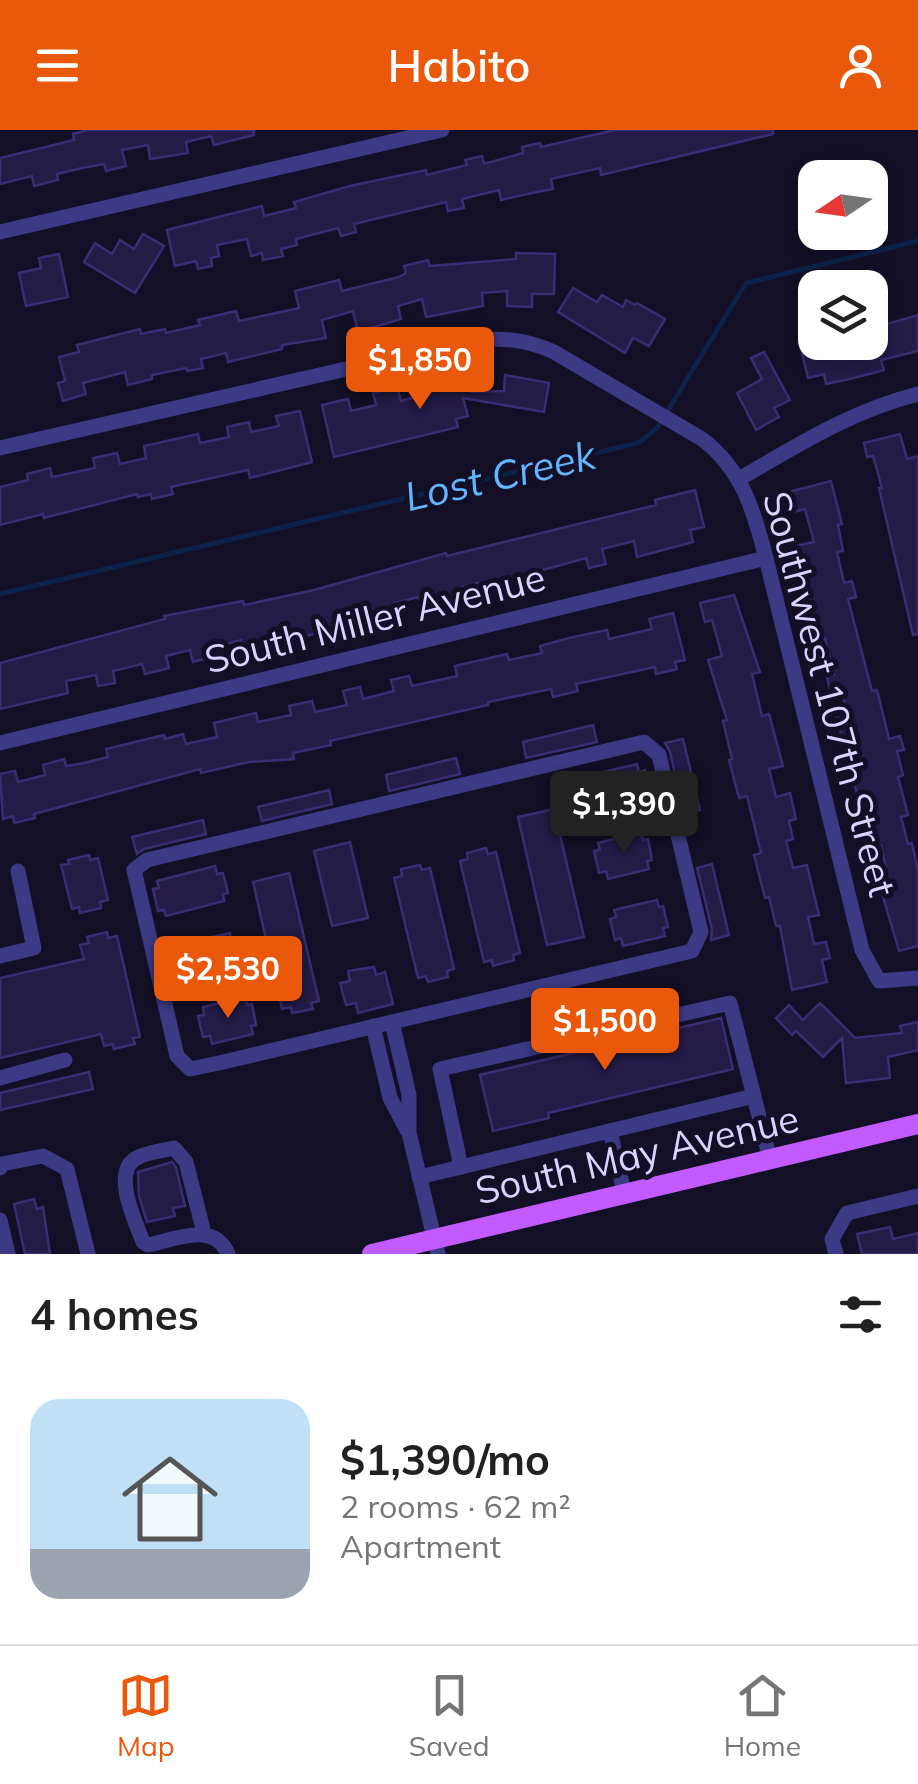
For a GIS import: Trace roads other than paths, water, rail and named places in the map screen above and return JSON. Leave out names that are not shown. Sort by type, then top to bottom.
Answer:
[{"type":"main road","name":"South May Avenue","points":[[372,1254],[437,1247],[918,1124]]},
{"type":"street","points":[[0,232],[442,130]]},
{"type":"street","points":[[0,448],[469,340],[506,338],[536,344],[679,426],[719,453],[739,479],[845,420],[918,394]]},
{"type":"street","name":"Southwest 107th Street","points":[[739,479],[766,558],[862,950],[878,981],[918,978]]},
{"type":"street","name":"South Miller Avenue","points":[[0,743],[766,558]]},
{"type":"street","points":[[644,742],[659,754],[701,932],[692,951],[373,1026],[190,1069],[177,1056],[134,870],[146,860],[644,742]]},
{"type":"street","points":[[0,956],[34,948],[18,871]]},
{"type":"street","points":[[461,1166],[440,1070],[730,1003],[770,1159]]},
{"type":"street","points":[[392,1022],[410,1095],[409,1133],[437,1247]]},
{"type":"street","points":[[373,1026],[390,1098],[409,1133]]},
{"type":"street","points":[[0,1078],[65,1060]]},
{"type":"street","points":[[419,1177],[754,1096]]},
{"type":"street","points":[[610,1130],[625,1196]]},
{"type":"street","points":[[204,1233],[186,1162],[174,1148],[134,1159],[127,1169],[126,1198],[142,1242],[148,1246],[204,1233],[216,1236],[228,1254]]},
{"type":"street","points":[[0,1168],[2,1164],[43,1156],[68,1168],[88,1254]]},
{"type":"street","points":[[836,1254],[832,1238],[847,1213],[918,1196]]},
{"type":"street","points":[[0,1220],[8,1254]]},
{"type":"waterway","name":"Lost Creek","points":[[0,594],[638,443],[657,428],[746,283],[918,241]]}]
